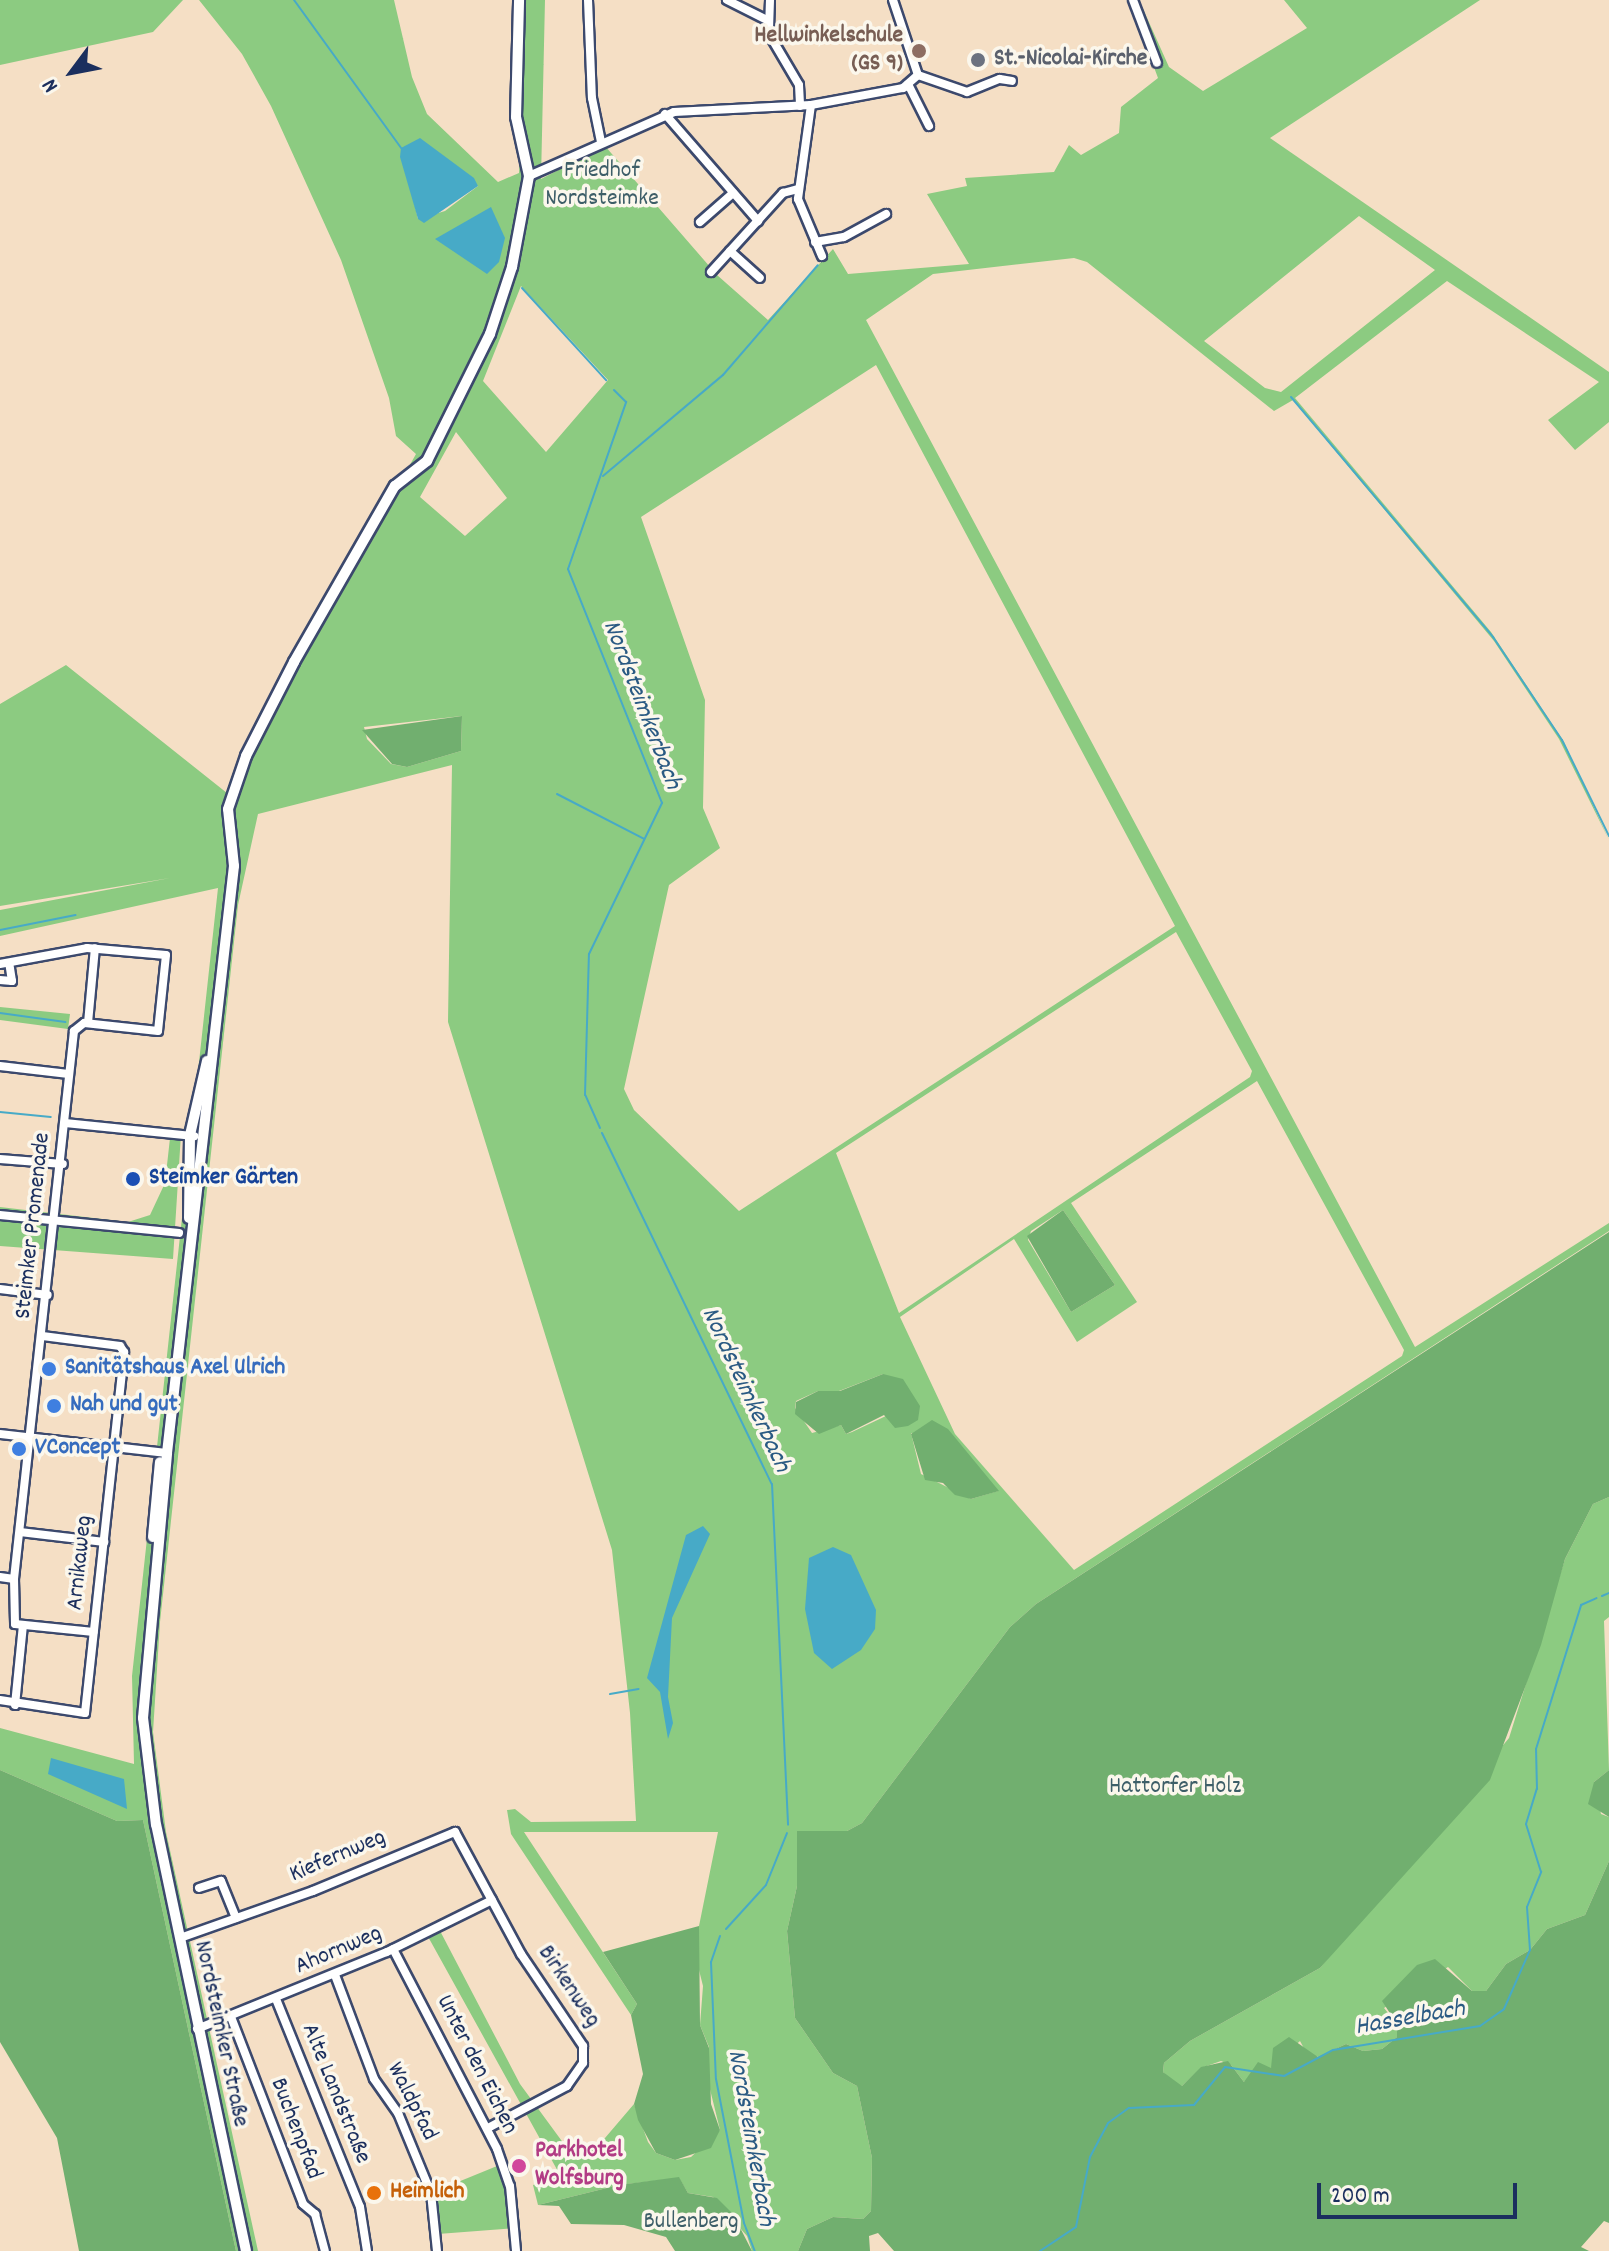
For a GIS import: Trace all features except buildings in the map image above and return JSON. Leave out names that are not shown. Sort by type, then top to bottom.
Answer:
[{"type":"street","points":[[190,1252],[234,866],[228,809],[241,770],[274,699],[395,486],[427,461],[471,379],[512,267],[529,176],[516,117],[519,0]]},
{"type":"street","points":[[588,0],[592,98],[601,142]]},
{"type":"street","points":[[727,0],[767,20]]},
{"type":"street","points":[[770,0],[767,20],[775,48],[799,85],[800,106]]},
{"type":"street","points":[[893,0],[918,75]]},
{"type":"street","points":[[1133,0],[1157,63]]},
{"type":"street","points":[[529,176],[665,114],[711,107],[811,105],[908,84],[918,75]]},
{"type":"street","points":[[918,75],[967,92],[1000,79],[1012,81]]},
{"type":"street","points":[[908,84],[929,126]]},
{"type":"street","points":[[811,105],[798,189],[800,210],[822,256]]},
{"type":"street","points":[[665,114],[758,221]]},
{"type":"street","points":[[711,272],[783,193],[798,189]]},
{"type":"street","points":[[700,222],[733,193]]},
{"type":"street","points":[[815,242],[844,237],[886,214]]},
{"type":"street","points":[[730,251],[760,278]]},
{"type":"street","points":[[0,980],[12,981],[4,964],[95,948],[166,955],[158,1031],[88,1023],[95,948]]},
{"type":"street","name":"Steimker Promenade","points":[[23,1625],[11,1617],[14,1579],[57,1220],[74,1031],[88,1023]]},
{"type":"street","points":[[190,1252],[190,1135],[198,1087],[214,1036]]},
{"type":"street","points":[[0,1066],[69,1074]]},
{"type":"street","points":[[65,1123],[203,1137]]},
{"type":"street","points":[[0,1159],[63,1164]]},
{"type":"street","points":[[0,1215],[179,1233]]},
{"type":"street","name":"Nordsteimker Straße","points":[[190,1252],[177,1374],[164,1453],[143,1718],[156,1825],[246,2251]]},
{"type":"street","points":[[0,1289],[48,1295]]},
{"type":"street","name":"Arnikaweg","points":[[15,1705],[85,1713],[124,1352],[120,1346],[43,1336]]},
{"type":"street","points":[[0,1434],[164,1453]]},
{"type":"street","points":[[20,1532],[104,1542]]},
{"type":"street","points":[[0,1577],[14,1579]]},
{"type":"street","points":[[0,1700],[15,1705],[23,1625],[94,1632]]},
{"type":"street","name":"Kiefernweg","points":[[180,1938],[455,1832]]},
{"type":"street","name":"Birkenweg","points":[[455,1832],[521,1954],[580,2037],[584,2053],[577,2075],[567,2086],[488,2128]]},
{"type":"street","points":[[199,1888],[221,1881],[236,1918]]},
{"type":"street","name":"Ahornweg","points":[[197,2029],[335,1975],[492,1900]]},
{"type":"street","name":"Unter den Eichen","points":[[393,1949],[488,2128],[510,2186],[516,2251]]},
{"type":"street","name":"Waldpfad","points":[[335,1975],[374,2079],[398,2113],[431,2193],[437,2251]]},
{"type":"street","name":"Alte Landstraße","points":[[276,1999],[360,2207],[367,2251]]},
{"type":"street","name":"Buchenpfad","points":[[231,2017],[303,2204],[315,2214],[325,2251]]},
{"type":"green space","points":[[0,0],[183,0],[153,32],[0,65]]},
{"type":"green space","name":"Friedhof Nordsteimke","points":[[199,0],[394,0],[412,77],[427,114],[498,182],[519,173],[525,0],[545,0],[541,179],[605,146],[717,275],[768,320],[833,249],[848,274],[969,264],[927,194],[967,186],[965,178],[1054,172],[1069,145],[1081,155],[1119,133],[1121,107],[1158,78],[1129,0],[1139,0],[1169,67],[1203,91],[1307,28],[1284,0],[1480,0],[1270,138],[1609,372],[1609,422],[1575,450],[1548,420],[1599,382],[1447,281],[1295,398],[1491,632],[1564,742],[1609,840],[1559,739],[1494,641],[1293,400],[1274,411],[1087,262],[1074,258],[933,274],[866,320],[1415,1347],[1609,1223],[1609,1231],[1036,1604],[1010,1627],[862,1823],[847,1831],[797,1831],[797,1886],[787,1931],[795,2018],[833,2073],[857,2086],[872,2158],[871,2211],[863,2219],[833,2217],[807,2229],[798,2251],[752,2251],[747,2236],[713,2197],[688,2193],[679,2178],[619,2185],[538,2205],[533,2185],[560,2175],[426,1933],[438,1927],[520,2084],[575,2159],[605,2138],[634,2104],[648,2142],[656,2153],[675,2160],[691,2157],[720,2130],[706,2073],[709,2047],[700,2025],[703,1986],[698,1966],[699,1926],[718,1832],[524,1832],[637,2004],[631,2015],[511,1834],[507,1810],[515,1809],[531,1822],[636,1821],[630,1713],[612,1550],[448,1022],[452,765],[258,814],[238,905],[160,1622],[153,1732],[166,1832],[258,2251],[236,2251],[143,1820],[117,1821],[0,1770],[0,1728],[134,1764],[132,1676],[218,888],[0,936],[0,910],[170,878],[0,906],[0,704],[66,665],[237,801],[260,733],[416,454],[396,436],[389,398],[341,260],[271,106],[242,54]],"holes":[[[401,148],[478,186],[445,211],[418,219]],[[1359,216],[1435,270],[1281,392],[1265,388],[1204,341]],[[521,286],[608,380],[546,452],[483,381]],[[876,365],[1175,926],[739,1211],[634,1110],[624,1089],[669,885],[720,848],[703,808],[705,700],[641,517]],[[456,432],[507,498],[465,536],[420,497]],[[462,716],[461,751],[407,767],[391,764],[367,739],[364,727]],[[1176,932],[1252,1071],[1250,1077],[899,1313],[836,1153]],[[1257,1081],[1404,1350],[1402,1356],[1074,1570],[955,1434],[900,1317],[1014,1239],[1077,1342],[1137,1302],[1071,1203]],[[1063,1210],[1115,1285],[1071,1312],[1028,1240],[1031,1231]],[[883,1374],[888,1415],[846,1434],[841,1425],[812,1433],[795,1408],[796,1401],[818,1391],[839,1391]],[[911,1433],[960,1446],[998,1491],[971,1499],[921,1474]]]},
{"type":"green space","points":[[462,716],[461,751],[407,767],[392,764],[362,730]]},
{"type":"green space","points":[[0,1007],[70,1014],[68,1029],[0,1020]]},
{"type":"green space","points":[[181,1134],[173,1259],[0,1246],[0,1207],[128,1222],[150,1215],[165,1183],[170,1138]]},
{"type":"green space","points":[[1063,1210],[1115,1285],[1071,1312],[1027,1236]]},
{"type":"green space","name":"Hattorfer Holz","points":[[1609,1232],[1609,1497],[1593,1504],[1565,1559],[1541,1645],[1490,1780],[1320,1968],[1190,2041],[1164,2063],[1163,2072],[1182,2086],[1201,2067],[1228,2061],[1244,2082],[1258,2062],[1271,2068],[1273,2048],[1289,2037],[1318,2057],[1346,2044],[1363,2051],[1382,2049],[1397,2037],[1397,2024],[1382,2001],[1417,1965],[1435,1959],[1472,1991],[1486,1991],[1506,1964],[1530,1950],[1547,1929],[1585,1915],[1609,1861],[1609,2223],[1604,2221],[1581,2247],[1589,2251],[894,2251],[878,2233],[869,2236],[870,2251],[798,2251],[807,2229],[833,2217],[863,2219],[871,2211],[872,2158],[857,2086],[833,2073],[795,2018],[787,1931],[797,1886],[797,1831],[847,1831],[862,1823],[1010,1627],[1036,1604]]},
{"type":"green space","points":[[883,1374],[903,1379],[920,1406],[918,1420],[895,1428],[884,1415],[846,1434],[841,1425],[819,1434],[795,1414],[796,1402],[818,1391],[840,1391]]},
{"type":"green space","points":[[932,1420],[948,1429],[999,1491],[971,1499],[955,1495],[943,1483],[925,1480],[911,1434]]},
{"type":"green space","points":[[1609,1497],[1609,1617],[1604,1621],[1609,1770],[1594,1782],[1601,1814],[1609,1817],[1609,1861],[1585,1915],[1547,1929],[1530,1950],[1506,1964],[1486,1991],[1472,1991],[1448,1967],[1384,2008],[1397,2024],[1397,2037],[1382,2049],[1363,2051],[1346,2044],[1319,2057],[1307,2054],[1300,2041],[1271,2068],[1244,2082],[1231,2065],[1221,2061],[1201,2068],[1182,2086],[1176,2085],[1163,2072],[1164,2063],[1190,2041],[1320,1968],[1509,1738],[1565,1559],[1593,1504]]},
{"type":"green space","points":[[0,1770],[117,1821],[143,1820],[236,2251],[79,2251],[57,2138],[0,2042]]},
{"type":"green space","points":[[1609,1770],[1609,1817],[1588,1804],[1594,1782]]},
{"type":"green space","points":[[699,1926],[700,2025],[709,2048],[711,2104],[720,2130],[711,2148],[675,2160],[656,2153],[638,2120],[634,2104],[643,2074],[631,2015],[637,2004],[603,1952]]},
{"type":"green space","points":[[502,2164],[516,2228],[438,2234],[431,2193]]},
{"type":"green space","name":"Bullenberg","points":[[679,2177],[688,2193],[717,2198],[733,2214],[752,2251],[675,2251],[666,2237],[624,2225],[571,2224],[559,2206],[538,2205],[619,2185]]},
{"type":"water","points":[[420,138],[474,178],[478,186],[424,223],[418,219],[400,157],[401,148]]},
{"type":"water","points":[[491,207],[505,238],[499,262],[487,274],[435,239]]},
{"type":"water","points":[[703,1526],[710,1534],[672,1618],[668,1697],[673,1723],[668,1739],[660,1692],[647,1678],[686,1535]]},
{"type":"water","points":[[833,1547],[851,1555],[876,1610],[875,1629],[861,1650],[832,1669],[814,1653],[805,1609],[809,1558]]},
{"type":"water","points":[[51,1758],[124,1779],[127,1809],[48,1774]]},
{"type":"waterway","name":"Nordsteimkerbach","points":[[294,0],[401,148]]},
{"type":"waterway","points":[[603,476],[723,375],[818,265]]},
{"type":"waterway","name":"Nordsteimkerbach","points":[[522,288],[606,380]]},
{"type":"waterway","name":"Nordsteimkerbach","points":[[600,1128],[585,1095],[589,954],[662,803],[568,569],[626,402],[614,390]]},
{"type":"waterway","points":[[1291,397],[1493,637],[1562,740],[1609,836]]},
{"type":"waterway","points":[[557,794],[644,839]]},
{"type":"waterway","points":[[0,930],[76,915]]},
{"type":"waterway","points":[[0,1013],[65,1022]]},
{"type":"waterway","points":[[0,1112],[51,1117]]},
{"type":"waterway","name":"Nordsteimkerbach","points":[[602,1133],[772,1484],[788,1825]]},
{"type":"waterway","name":"Hasselbach","points":[[1602,1596],[1609,1593]]},
{"type":"waterway","name":"Hasselbach","points":[[1040,2251],[1076,2227],[1090,2157],[1108,2123],[1129,2108],[1194,2105],[1225,2067],[1284,2076],[1333,2050],[1480,2026],[1504,2009],[1530,1950],[1527,1907],[1541,1872],[1526,1824],[1537,1789],[1536,1749],[1581,1605],[1597,1598]]},
{"type":"waterway","points":[[610,1694],[639,1689]]},
{"type":"waterway","name":"Nordsteimkerbach","points":[[726,1929],[766,1885],[787,1833]]},
{"type":"waterway","name":"Nordsteimkerbach","points":[[720,1936],[711,1962],[716,2079],[744,2223],[755,2251]]},
{"type":"place","name":"Hellwinkelschule (GS 9)","points":[[919,51]]},
{"type":"place","name":"St.-Nicolai-Kirche","points":[[978,60]]},
{"type":"place","name":"Steimker Gärten","points":[[133,1179]]},
{"type":"place","name":"Sanitätshaus Axel Ulrich","points":[[49,1369]]},
{"type":"place","name":"Nah und gut","points":[[54,1406]]},
{"type":"place","name":"VConcept","points":[[19,1449]]},
{"type":"place","name":"Parkhotel Wolfsburg","points":[[519,2166]]},
{"type":"place","name":"Heimlich","points":[[374,2193]]}]
